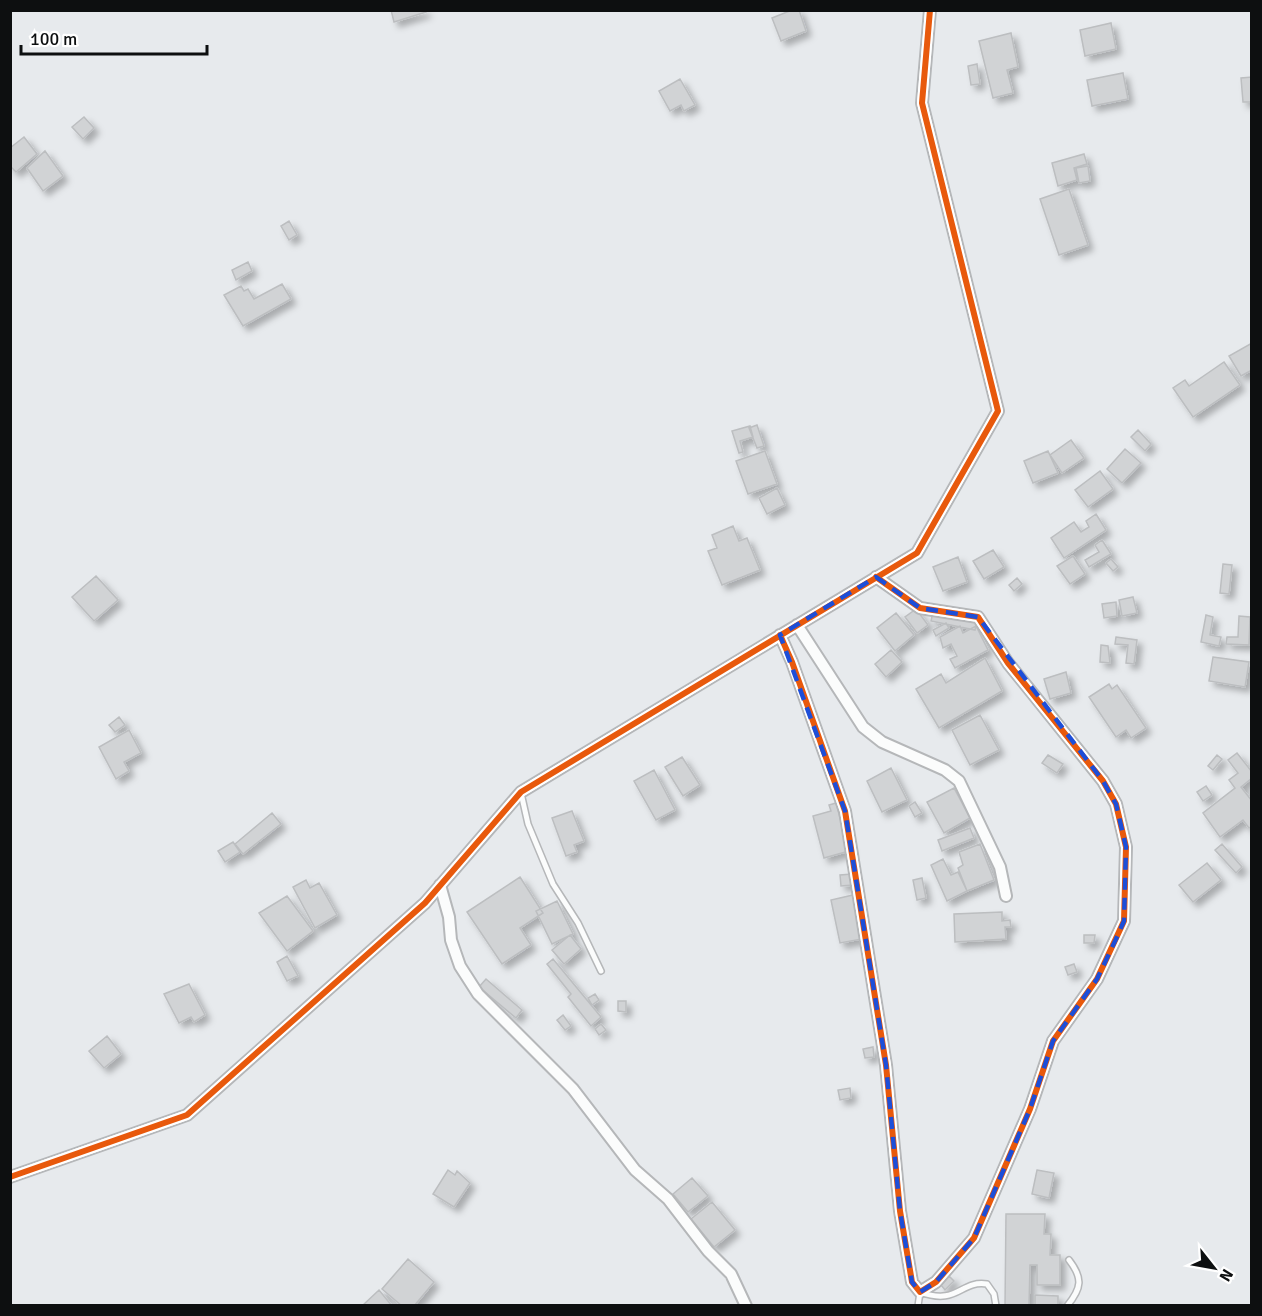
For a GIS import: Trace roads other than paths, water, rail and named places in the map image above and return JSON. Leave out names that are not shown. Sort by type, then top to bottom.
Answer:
[{"type":"street","points":[[10,1177],[188,1115],[425,903],[521,792],[917,553],[998,411],[922,103],[930,10]]},
{"type":"street","points":[[780,635],[845,811],[886,1065],[900,1210],[912,1282],[920,1292],[936,1282],[974,1238],[1030,1109],[1053,1041],[1092,986],[1116,939],[1124,921],[1126,847],[1116,804],[1103,781],[1008,663],[978,617],[920,608],[876,577]]},
{"type":"street","points":[[797,625],[863,727],[882,742],[945,770],[959,781],[1000,867],[1006,896]]},
{"type":"street","points":[[440,885],[449,917],[451,940],[460,966],[478,994],[573,1089],[635,1170],[668,1200],[708,1251],[731,1274],[746,1305]]},
{"type":"lane","points":[[521,792],[528,824],[553,884],[578,923],[601,971]]},
{"type":"lane","points":[[1067,1305],[1077,1294],[1081,1282],[1078,1272],[1069,1260]]},
{"type":"lane","points":[[918,1305],[920,1292],[933,1297],[950,1297],[978,1283],[987,1284],[994,1294],[996,1305]]}]
